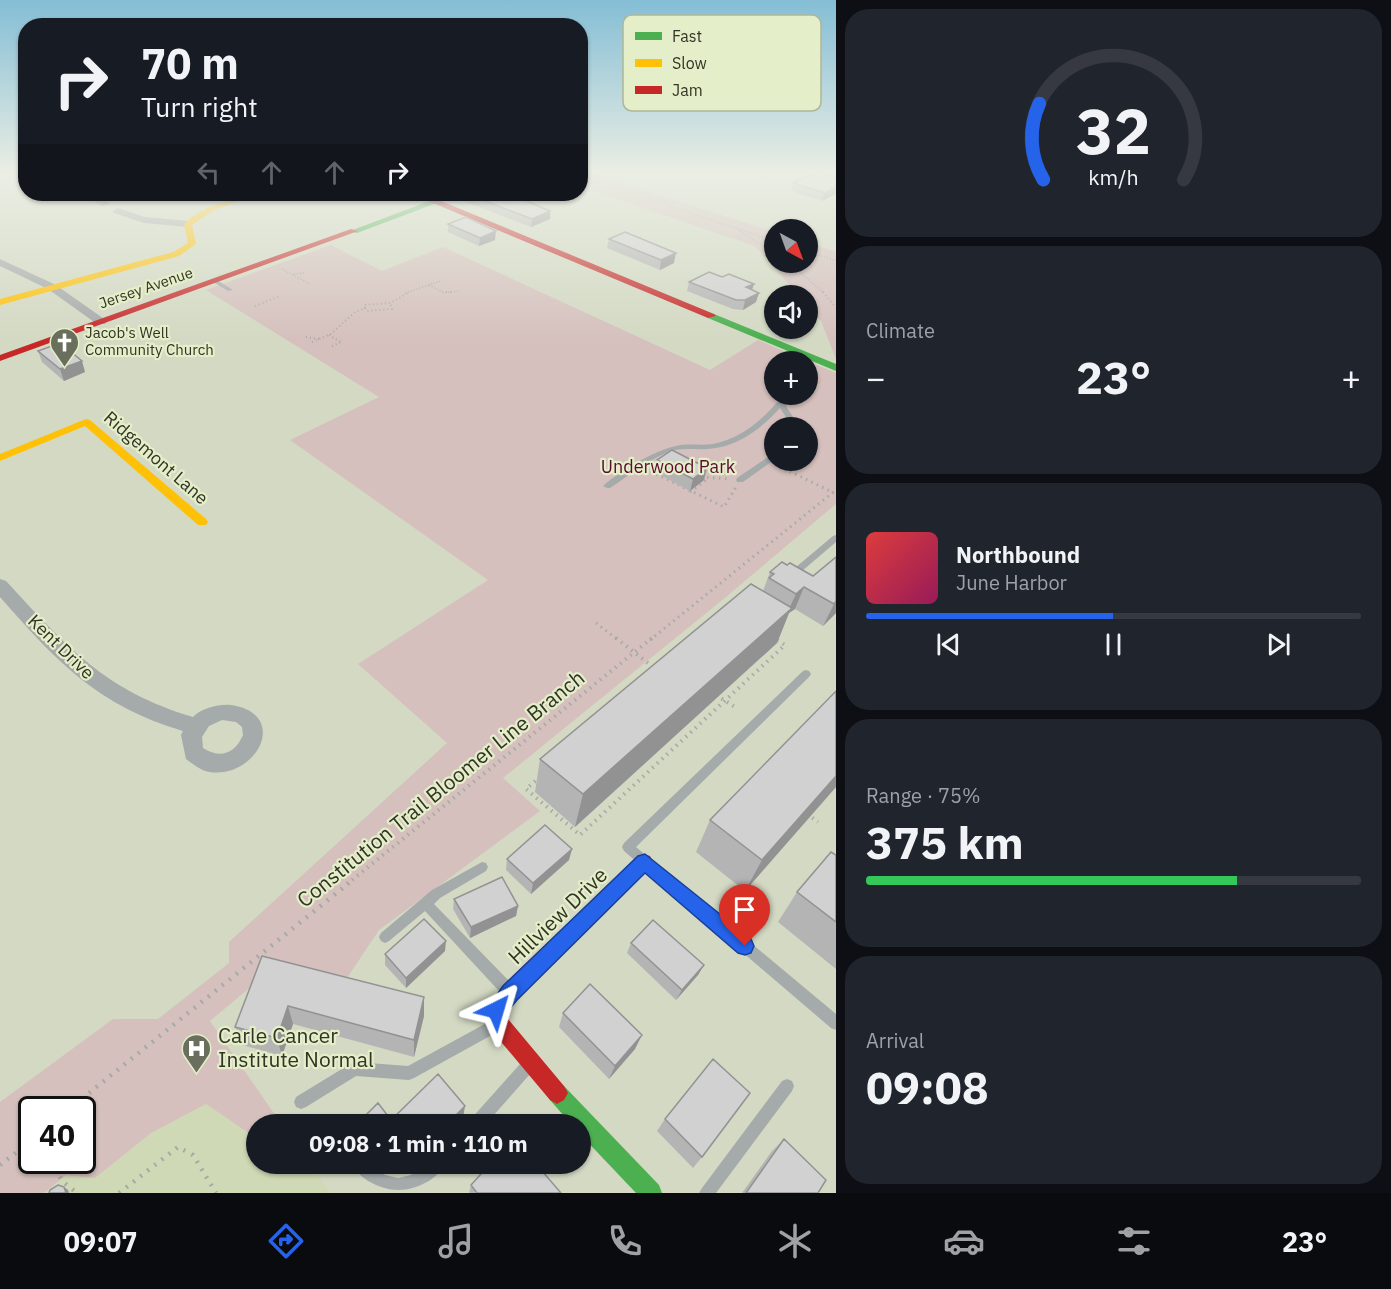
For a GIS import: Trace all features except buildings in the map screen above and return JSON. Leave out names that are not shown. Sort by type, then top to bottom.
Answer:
[{"type":"street","points":[[0,302],[134,268],[176,254],[192,244],[189,228]]},
{"type":"street","name":"Jersey Avenue","points":[[0,357],[364,228]]},
{"type":"street","points":[[500,228],[784,351]]},
{"type":"street","points":[[0,262],[52,287],[101,321]]},
{"type":"street","points":[[818,364],[836,368]]},
{"type":"street","name":"Ridgemont Lane","points":[[0,458],[86,422],[202,522]]},
{"type":"street","name":"Kent Drive","points":[[0,585],[50,641],[100,684],[146,710],[195,726]]},
{"type":"street","name":"Hillview Drive","points":[[499,1024],[496,1010],[510,993],[645,862]]},
{"type":"street","points":[[499,1024],[531,1063],[651,1193]]},
{"type":"lane","points":[[215,281],[230,290]]},
{"type":"lane","points":[[607,486],[649,460],[674,448],[716,446],[736,440],[780,405]]},
{"type":"lane","points":[[740,480],[764,464]]},
{"type":"lane","points":[[792,575],[836,538]]},
{"type":"lane","points":[[806,674],[628,847],[836,1023]]},
{"type":"lane","points":[[385,938],[425,903],[482,867]]},
{"type":"lane","points":[[425,903],[510,993]]},
{"type":"lane","points":[[301,1102],[355,1069],[409,1073],[499,1024]]},
{"type":"lane","points":[[485,1114],[531,1063]]},
{"type":"lane","points":[[707,1193],[786,1086]]},
{"type":"lane","points":[[367,1174],[376,1185],[386,1190],[400,1191],[424,1179],[429,1174]]},
{"type":"path","points":[[736,228],[764,238]]},
{"type":"path","points":[[736,228],[764,246]]},
{"type":"path","points":[[818,255],[836,261]]},
{"type":"path","points":[[278,267],[310,284]]},
{"type":"path","points":[[291,274],[304,273]]},
{"type":"path","points":[[802,273],[818,286],[836,308]]},
{"type":"path","points":[[312,342],[329,335],[355,312],[365,308],[364,305],[390,303],[401,295],[441,281]]},
{"type":"path","points":[[429,285],[444,293],[460,291]]},
{"type":"path","points":[[255,306],[280,296]]},
{"type":"path","points":[[365,308],[367,311],[392,309],[390,303]]},
{"type":"path","points":[[329,335],[341,342],[332,346]]},
{"type":"path","points":[[306,337],[319,339]]},
{"type":"path","points":[[649,460],[661,466],[652,472],[724,507],[740,480],[703,479],[694,474]]},
{"type":"path","name":"Constitution Trail Bloomer Line Branch","points":[[85,1096],[835,492],[790,471]]},
{"type":"path","points":[[690,492],[706,480],[703,479]]},
{"type":"path","points":[[733,614],[785,645],[580,834],[526,789],[662,673],[733,614]]},
{"type":"path","points":[[596,623],[662,673]]},
{"type":"path","points":[[673,664],[681,670]]},
{"type":"path","points":[[708,689],[735,707]]},
{"type":"path","points":[[603,723],[612,730]]},
{"type":"path","points":[[648,757],[657,764]]},
{"type":"path","points":[[800,809],[818,822]]},
{"type":"path","points":[[119,1193],[178,1147],[193,1155],[216,1193]]},
{"type":"path","points":[[0,1165],[18,1151]]},
{"type":"path","points":[[58,1174],[62,1181],[77,1193]]},
{"type":"shaded area","name":"Carle Cancer Institute Normal","points":[[210,1021],[274,1114],[246,1114],[246,1174],[317,1174],[330,1193],[2,1193],[50,1174],[96,1174],[96,1146]]},
{"type":"green space","points":[[701,228],[764,229],[764,256],[755,246]]},
{"type":"green space","name":"Underwood Park","points":[[331,245],[382,271],[443,247],[710,370],[758,340],[784,351],[764,351],[764,405],[818,405],[818,365],[836,373],[836,504],[726,597],[503,778],[540,811],[379,930],[343,984],[271,970],[210,1021],[274,1114],[246,1114],[246,1131],[206,1104],[151,1133],[95,1178],[66,1175],[44,1193],[0,1193],[0,1102],[113,1019],[158,1019],[229,963],[229,942],[447,743],[358,664],[488,580],[290,440],[379,397],[206,290]]},
{"type":"green space","points":[[818,246],[836,252],[836,359],[818,318],[818,285],[789,285],[779,273],[818,273]]},
{"type":"traffic: fast","points":[[354,231],[363,228]]},
{"type":"traffic: fast","points":[[711,316],[836,368]]},
{"type":"traffic: fast","points":[[557,1093],[651,1193]]},
{"type":"traffic: slow","points":[[0,302],[176,254],[192,244],[189,228]]},
{"type":"traffic: slow","points":[[0,458],[86,422],[202,522]]},
{"type":"traffic: jam","points":[[500,228],[711,316]]},
{"type":"traffic: jam","points":[[0,358],[354,231]]},
{"type":"traffic: jam","points":[[557,1093],[499,1024],[496,1010],[510,992],[644,862]]},
{"type":"place","name":"Jacob's Well Community Church","points":[[64,368]]},
{"type":"place","name":"Carle Cancer Institute Normal","points":[[197,1074]]},
{"type":"route","points":[[496,1010],[510,993],[645,862],[745,946]]}]
